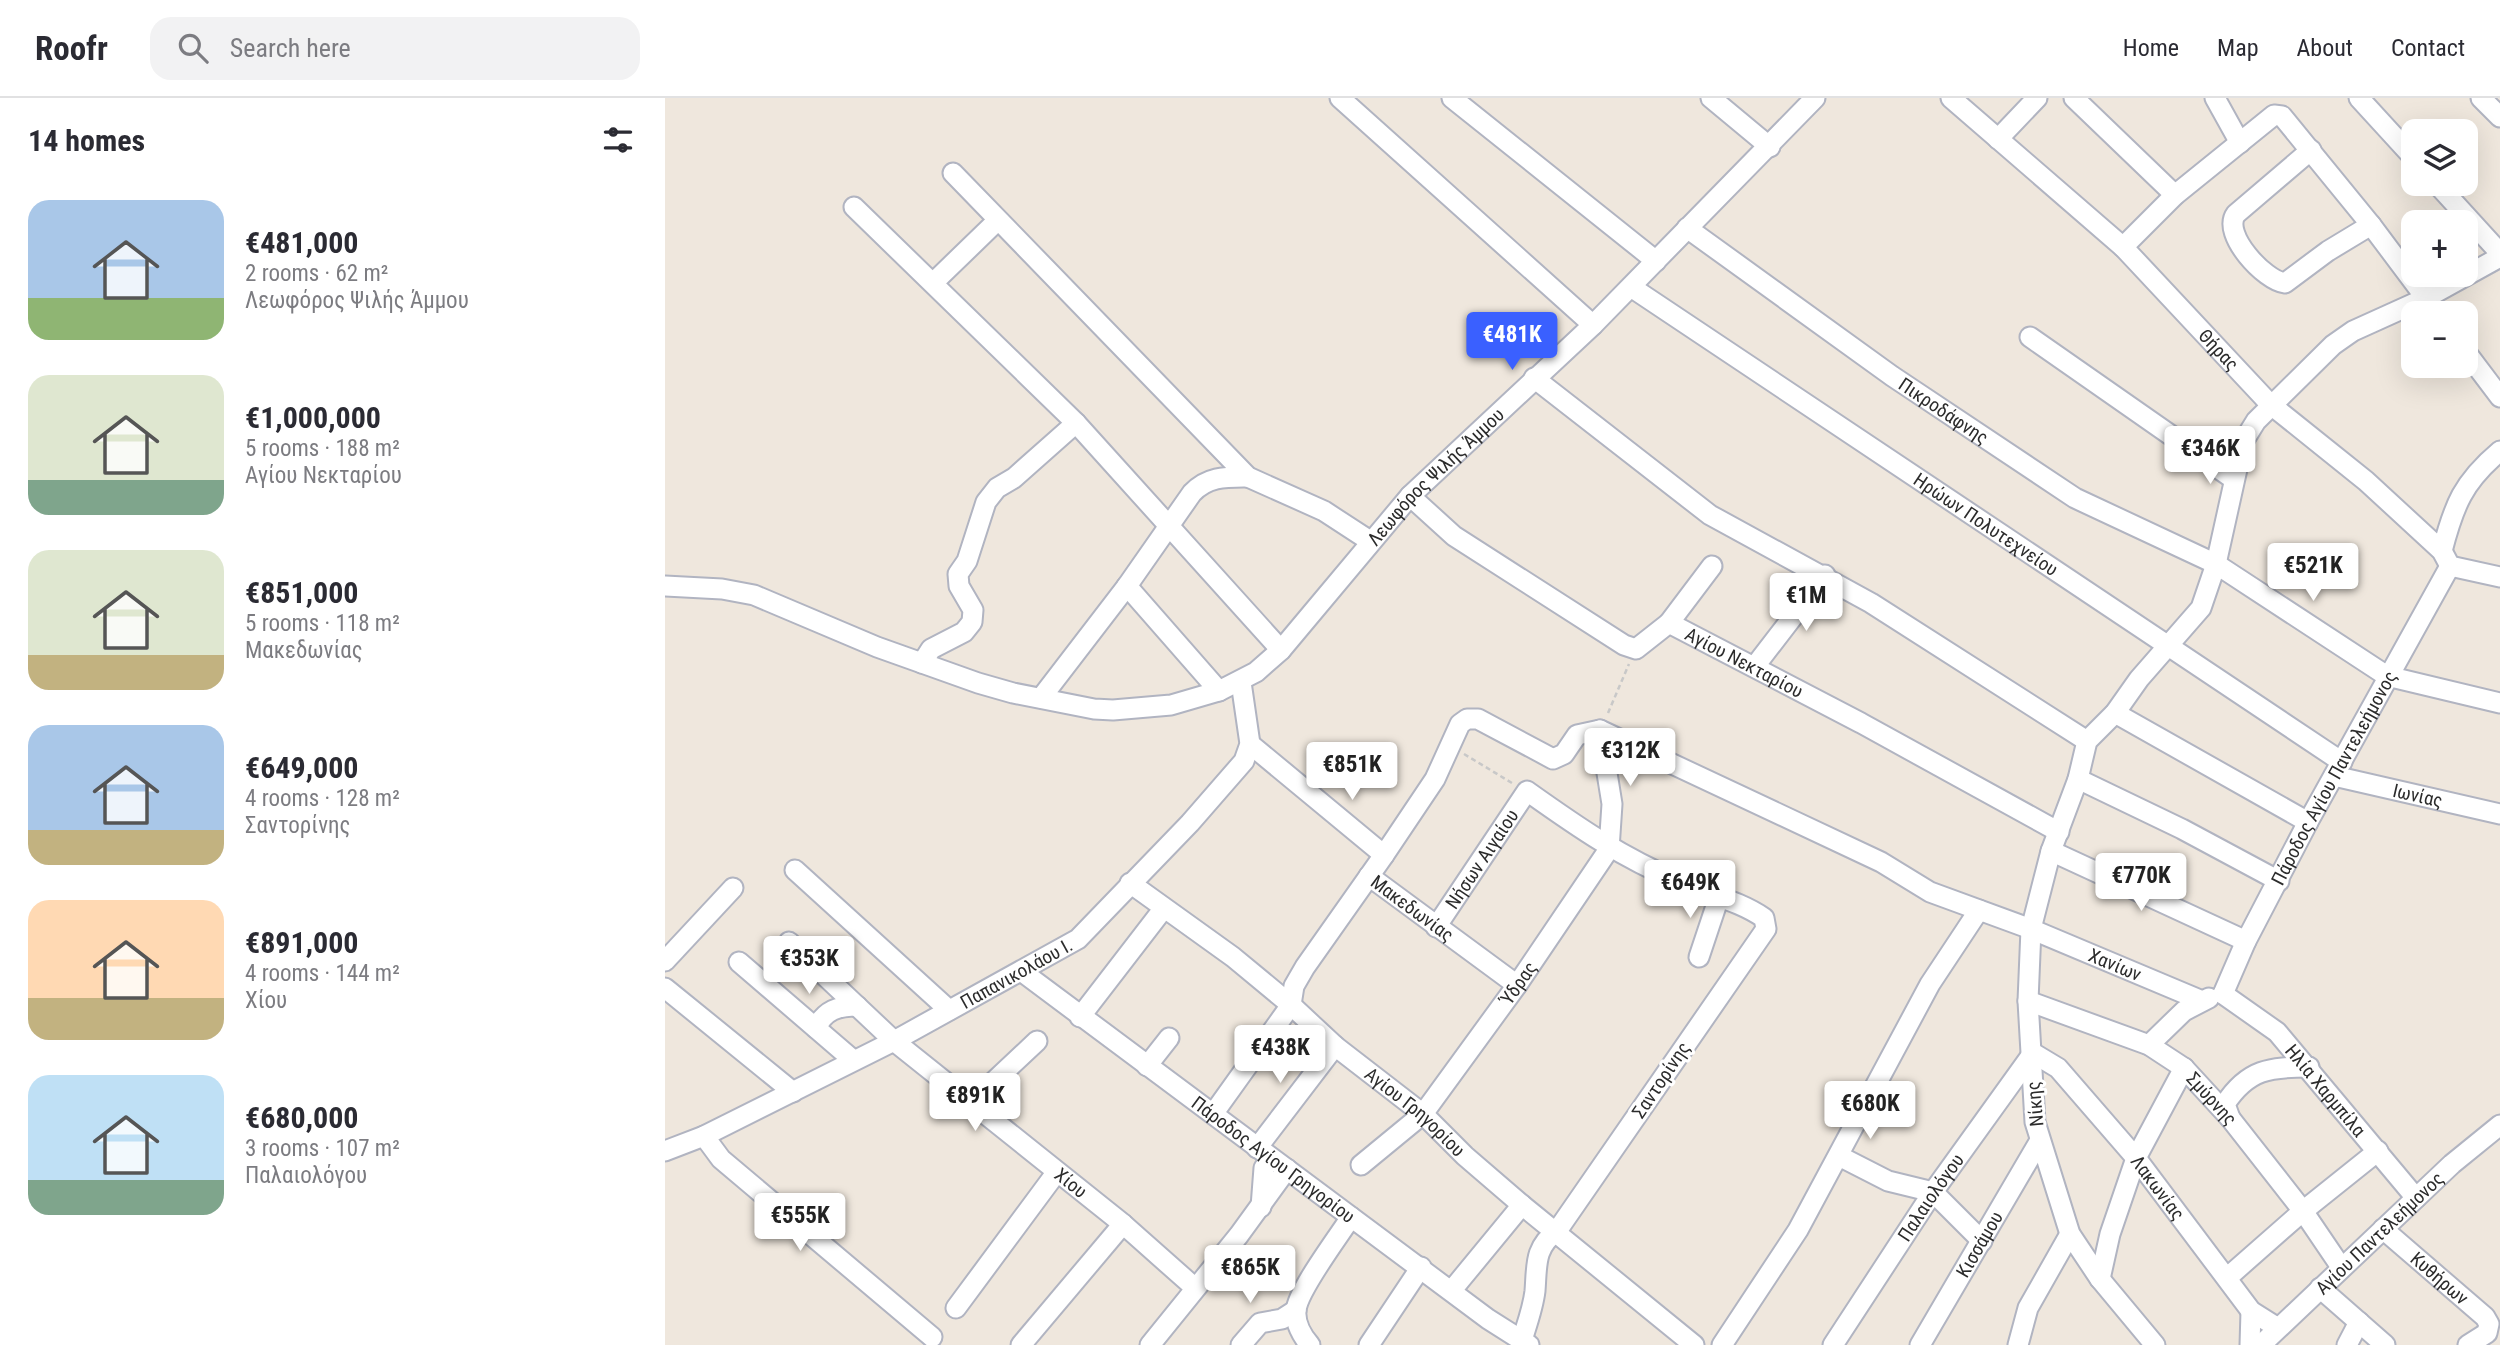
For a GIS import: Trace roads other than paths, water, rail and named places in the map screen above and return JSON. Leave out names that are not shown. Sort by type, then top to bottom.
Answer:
[{"type":"street","points":[[1340,98],[1593,324]]},
{"type":"street","points":[[1452,98],[1656,261]]},
{"type":"street","points":[[1711,98],[1770,147]]},
{"type":"street","name":"Λεωφόρος Ψιλής Άμμου","points":[[665,586],[722,589],[754,595],[922,663],[1013,693],[1063,704],[1113,710],[1171,705],[1241,682],[1281,650],[1410,496],[1631,287],[1815,98]]},
{"type":"street","name":"Θήρας","points":[[1951,98],[2123,247],[2270,404],[2367,481],[2446,559]]},
{"type":"street","points":[[1998,139],[2037,98]]},
{"type":"street","points":[[2074,98],[2175,195]]},
{"type":"street","points":[[2215,98],[2240,143]]},
{"type":"street","points":[[2359,98],[2401,144]]},
{"type":"street","points":[[2481,98],[2500,117]]},
{"type":"street","points":[[2123,247],[2175,195],[2274,115],[2289,122],[2427,301]]},
{"type":"street","points":[[2311,150],[2236,214],[2232,226],[2237,244],[2276,282],[2285,284],[2328,251],[2371,225]]},
{"type":"street","points":[[953,173],[1248,477],[1324,511],[1370,541]]},
{"type":"street","points":[[2438,301],[2500,255],[2448,196]]},
{"type":"street","points":[[854,207],[1076,423],[1281,650]]},
{"type":"street","points":[[933,283],[999,220]]},
{"type":"street","name":"Πικροδάφνης","points":[[1687,228],[1791,305],[2042,478],[2104,514],[2217,564],[2387,676],[2500,704]]},
{"type":"street","name":"Ηρώων Πολυτεχνείου","points":[[1631,287],[2169,643],[2338,769]]},
{"type":"street","points":[[1534,378],[1710,515],[1825,575],[2087,741],[2115,713],[2169,643],[2201,608],[2217,564],[2232,478],[2242,442],[2270,404],[2333,345],[2353,331],[2401,316]]},
{"type":"street","points":[[2030,337],[2232,478]]},
{"type":"street","points":[[2478,368],[2500,397]]},
{"type":"street","points":[[922,663],[931,649],[950,641],[972,622],[973,610],[959,586],[958,574],[967,561],[986,502],[997,488],[1014,478],[1076,423]]},
{"type":"street","name":"Πάροδος Αγίου Παντελεήμονος","points":[[2223,994],[2246,941],[2446,559],[2462,491],[2476,471],[2500,450]]},
{"type":"street","points":[[1041,698],[1201,484],[1218,477],[1248,477]]},
{"type":"street","name":"Αγίου Νεκταρίου","points":[[1410,496],[1454,537],[1615,641],[1636,649],[1669,623],[1755,666],[2059,832]]},
{"type":"street","points":[[2446,559],[2500,577]]},
{"type":"street","points":[[1669,623],[1712,566]]},
{"type":"street","points":[[1755,666],[1825,575]]},
{"type":"street","points":[[1127,586],[1219,691]]},
{"type":"street","points":[[1241,682],[1250,744]]},
{"type":"street","points":[[2115,713],[2308,822]]},
{"type":"street","points":[[1384,855],[1435,779],[1452,748],[1460,724],[1467,719],[1478,719],[1553,759],[1564,754],[1577,735],[1600,730],[1612,804],[1609,849],[1719,897],[1699,957]]},
{"type":"street","name":"Χανίων","points":[[1600,730],[1881,862],[1930,892],[2031,929],[2200,1000]]},
{"type":"street","name":"Νίκης","points":[[2087,741],[2078,779],[2051,851],[2031,929],[2028,1001],[2033,1053],[2033,1095],[2039,1142],[2070,1234],[2100,1279],[2155,1345]]},
{"type":"street","name":"Μακεδωνίας","points":[[1250,744],[1384,855],[1369,876],[1517,985]]},
{"type":"street","name":"Παπανικολάου Ι.","points":[[665,1150],[703,1136],[894,1041],[1078,939],[1190,823],[1244,761],[1250,744]]},
{"type":"street","name":"Ιωνίας","points":[[2338,769],[2500,814]]},
{"type":"street","points":[[2078,779],[2182,828],[2279,881]]},
{"type":"street","name":"Νήσων Αιγαίου","points":[[1436,927],[1527,792],[1609,849]]},
{"type":"street","name":"Ύδρας","points":[[1361,1165],[1423,1114],[1517,985],[1609,849]]},
{"type":"street","points":[[2051,851],[2246,941]]},
{"type":"street","points":[[795,870],[949,1010]]},
{"type":"street","points":[[1213,1114],[1291,1005],[1294,986],[1305,967],[1369,876]]},
{"type":"street","name":"Αγίου Γρηγορίου","points":[[1130,883],[1233,957],[1335,1046],[1423,1114],[1465,1156],[1522,1205],[1694,1345]]},
{"type":"street","points":[[665,961],[733,888]]},
{"type":"street","name":"Σαντορίνης","points":[[1526,1343],[1535,1291],[1538,1252],[1546,1238],[1557,1231],[1766,929],[1764,918],[1750,908],[1719,897]]},
{"type":"street","points":[[1080,1017],[1164,908]]},
{"type":"street","points":[[1722,1345],[1798,1230],[1930,984],[1979,910]]},
{"type":"street","name":"Χίου","points":[[789,942],[894,1041],[1123,1224],[1194,1287]]},
{"type":"street","points":[[739,962],[853,1060]]},
{"type":"street","name":"Πάροδος Αγίου Γρηγορίου","points":[[1021,971],[1351,1217],[1526,1343]]},
{"type":"street","points":[[665,988],[793,1092]]},
{"type":"street","points":[[2149,1045],[2170,1021],[2200,1000],[2223,994]]},
{"type":"street","name":"Ηλία Χαρμπίλα","points":[[2223,994],[2262,1018],[2309,1067],[2416,1198]]},
{"type":"street","name":"Σμύρνης","points":[[2028,1001],[2149,1045],[2183,1069],[2230,1118],[2302,1211],[2341,1267]]},
{"type":"street","points":[[816,1028],[828,1012],[844,1006],[857,1006]]},
{"type":"street","points":[[1147,1066],[1169,1038]]},
{"type":"street","points":[[970,1104],[1037,1041]]},
{"type":"street","points":[[1150,1345],[1261,1207],[1264,1168],[1335,1046]]},
{"type":"street","name":"Λακωνίας","points":[[2033,1053],[2058,1068],[2136,1158],[2251,1311],[2278,1328]]},
{"type":"street","name":"Παλαιολόγου","points":[[1833,1345],[1933,1192],[2033,1053]]},
{"type":"street","points":[[2230,1118],[2225,1104],[2235,1089],[2252,1076],[2274,1067],[2309,1067]]},
{"type":"street","points":[[2100,1279],[2110,1234],[2136,1158],[2183,1069]]},
{"type":"street","name":"Αγίου Παντελεήμονος","points":[[2261,1345],[2341,1267],[2500,1125]]},
{"type":"street","points":[[703,1136],[721,1159],[932,1337]]},
{"type":"street","name":"Κισσάμου","points":[[1920,1345],[2039,1142]]},
{"type":"street","points":[[2228,1277],[2302,1211],[2378,1151]]},
{"type":"street","points":[[1839,1156],[1888,1181],[1933,1192],[1982,1241]]},
{"type":"street","points":[[956,1308],[1056,1173]]},
{"type":"street","points":[[1401,1297],[1446,1285],[1522,1205]]},
{"type":"street","points":[[1241,1345],[1260,1323],[1282,1319],[1296,1310],[1311,1278],[1351,1217]]},
{"type":"street","points":[[1021,1345],[1123,1224]]},
{"type":"street","name":"Κυθήρων","points":[[2383,1229],[2485,1317],[2489,1324],[2487,1332],[2468,1345]]},
{"type":"street","points":[[2023,1342],[2028,1308],[2070,1234]]},
{"type":"street","points":[[1369,1345],[1422,1267]]},
{"type":"street","points":[[2320,1288],[2385,1345]]},
{"type":"street","points":[[1296,1310],[1301,1336],[1310,1345]]},
{"type":"street","points":[[2250,1345],[2251,1311]]},
{"type":"street","points":[[2347,1345],[2359,1322]]}]
